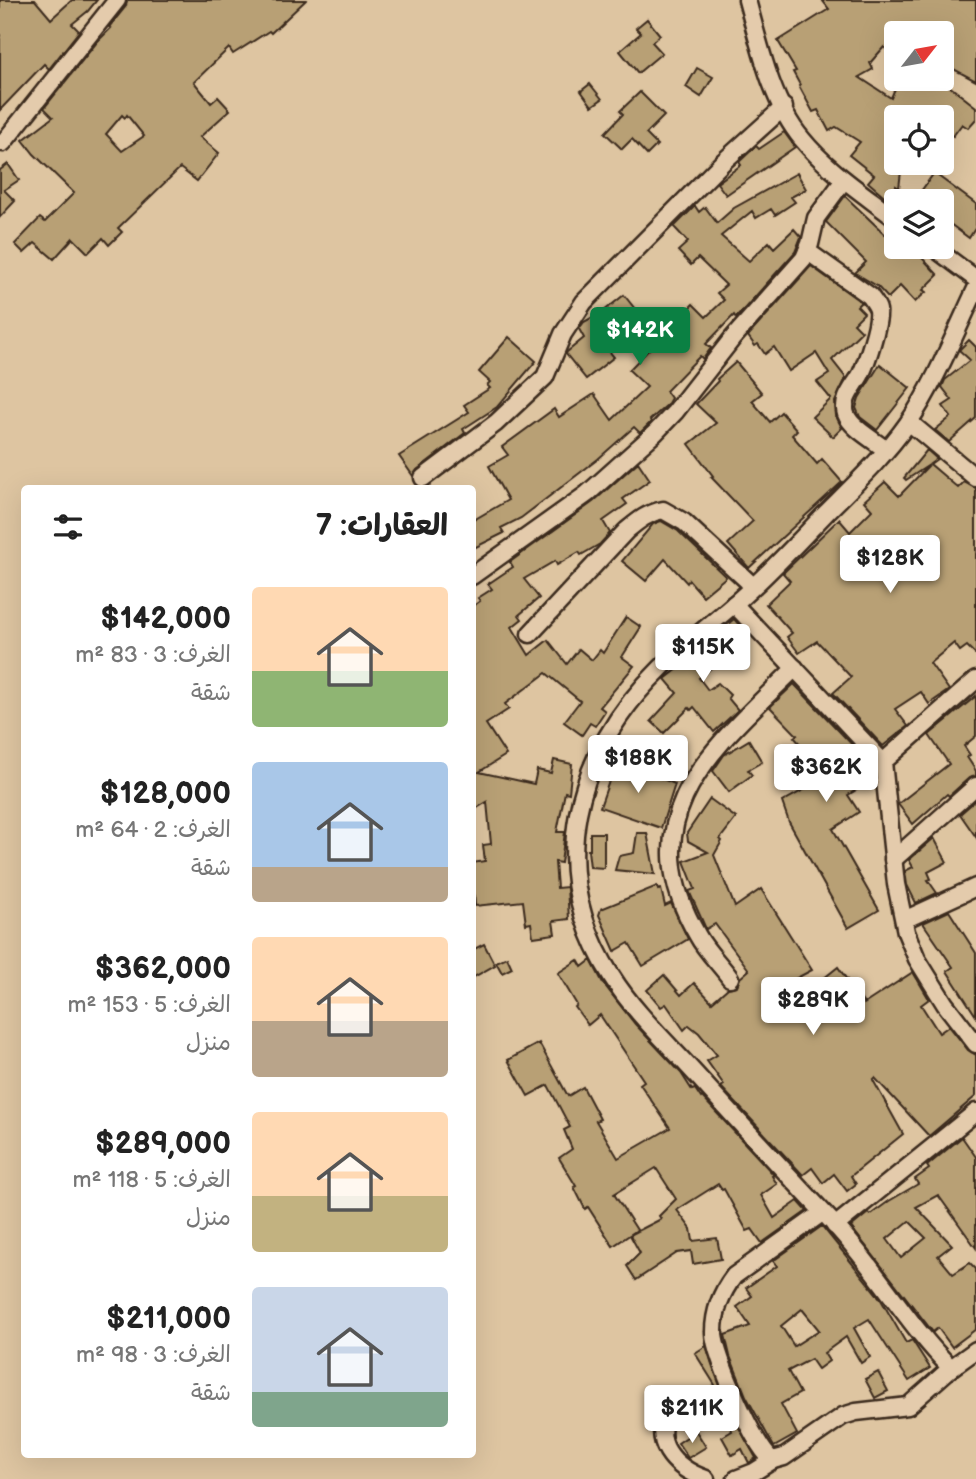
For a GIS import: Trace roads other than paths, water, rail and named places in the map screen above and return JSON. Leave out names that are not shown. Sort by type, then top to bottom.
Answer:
[{"type":"street","points":[[4,143],[117,0]]},
{"type":"street","points":[[747,0],[767,65],[801,139],[844,180],[884,210]]},
{"type":"street","points":[[423,478],[496,423],[545,377],[563,334],[584,302],[723,162],[784,107]]},
{"type":"street","points":[[476,573],[587,494],[676,412],[732,338],[804,258],[816,218],[844,180]]},
{"type":"street","points":[[807,251],[870,296],[876,304],[879,313],[876,328],[862,373],[845,400],[845,407],[850,422],[886,450]]},
{"type":"street","points":[[949,259],[976,279]]},
{"type":"street","points":[[951,1368],[835,1226],[649,1024],[612,977],[583,916],[573,841],[579,802],[588,775],[630,701],[660,668],[753,586],[863,477],[886,450],[909,422],[976,289]]},
{"type":"street","points":[[909,422],[976,478]]},
{"type":"street","points":[[530,634],[626,531],[644,516],[663,510],[684,522],[753,586]]},
{"type":"street","points":[[734,604],[883,762],[893,860],[904,920],[916,959],[945,1004],[976,1044]]},
{"type":"street","points":[[730,978],[698,936],[680,898],[671,854],[676,817],[689,784],[713,752],[795,668]]},
{"type":"street","points":[[883,762],[976,680]]},
{"type":"street","points":[[893,860],[976,786]]},
{"type":"street","points":[[904,920],[976,887]]},
{"type":"street","points":[[835,1226],[976,1112]]},
{"type":"street","points":[[773,1460],[765,1454],[749,1428],[722,1365],[713,1336],[715,1317],[724,1288],[734,1276],[822,1213]]},
{"type":"street","points":[[736,1479],[784,1457],[843,1416],[908,1406],[976,1350]]},
{"type":"street","points":[[671,1408],[662,1423],[663,1445],[691,1473],[706,1479]]}]
